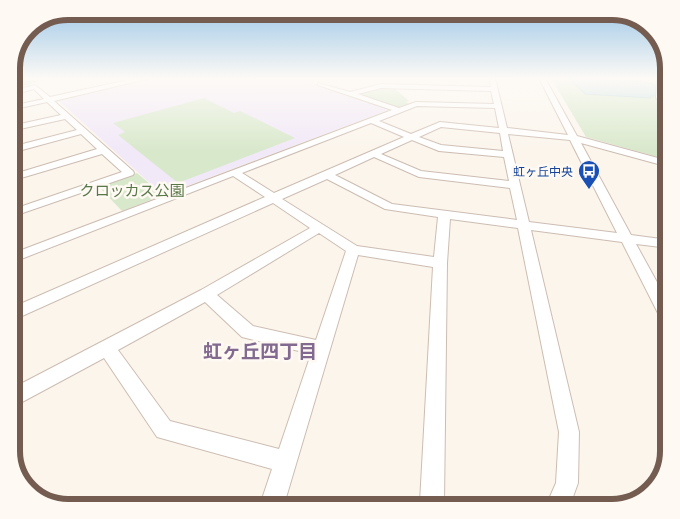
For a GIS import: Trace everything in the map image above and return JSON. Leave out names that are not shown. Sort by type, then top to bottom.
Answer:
[{"type":"street","points":[[20,106],[38,102]]},
{"type":"street","points":[[20,211],[129,173],[51,102]]},
{"type":"street","points":[[375,102],[398,110]]},
{"type":"street","points":[[498,102],[569,432],[567,483],[561,499]]},
{"type":"street","points":[[555,102],[660,302]]},
{"type":"street","points":[[20,255],[234,172],[416,104],[499,106]]},
{"type":"street","points":[[20,127],[66,116]]},
{"type":"street","points":[[370,120],[440,148],[510,155]]},
{"type":"street","points":[[20,311],[440,124],[574,138],[660,162]]},
{"type":"street","points":[[20,148],[83,131]]},
{"type":"street","points":[[20,175],[104,150]]},
{"type":"street","points":[[372,153],[419,174],[516,185]]},
{"type":"street","points":[[656,161],[660,166]]},
{"type":"street","points":[[234,172],[353,250],[440,264]]},
{"type":"street","points":[[326,174],[389,207],[660,243]]},
{"type":"street","points":[[432,499],[440,264],[444,214]]},
{"type":"street","points":[[20,393],[206,294],[319,228]]},
{"type":"street","points":[[274,499],[353,250]]},
{"type":"street","points":[[206,294],[248,332],[322,349]]},
{"type":"street","points":[[106,347],[164,430],[285,462]]},
{"type":"shaded area","points":[[60,102],[366,102],[388,110],[163,195]]},
{"type":"green space","points":[[189,102],[212,102],[234,113],[240,111],[295,138],[178,183],[118,135],[125,132],[113,123]]},
{"type":"green space","points":[[380,102],[406,102],[409,104],[397,108]]},
{"type":"green space","points":[[565,102],[660,102],[660,158],[586,137]]},
{"type":"green space","name":"クロッカス公園","points":[[137,173],[163,195],[122,211],[99,187]]},
{"type":"place","name":"虹ヶ丘中央","points":[[589,190]]},
{"type":"district","name":"虹ヶ丘四丁目","points":[[260,351]]}]
